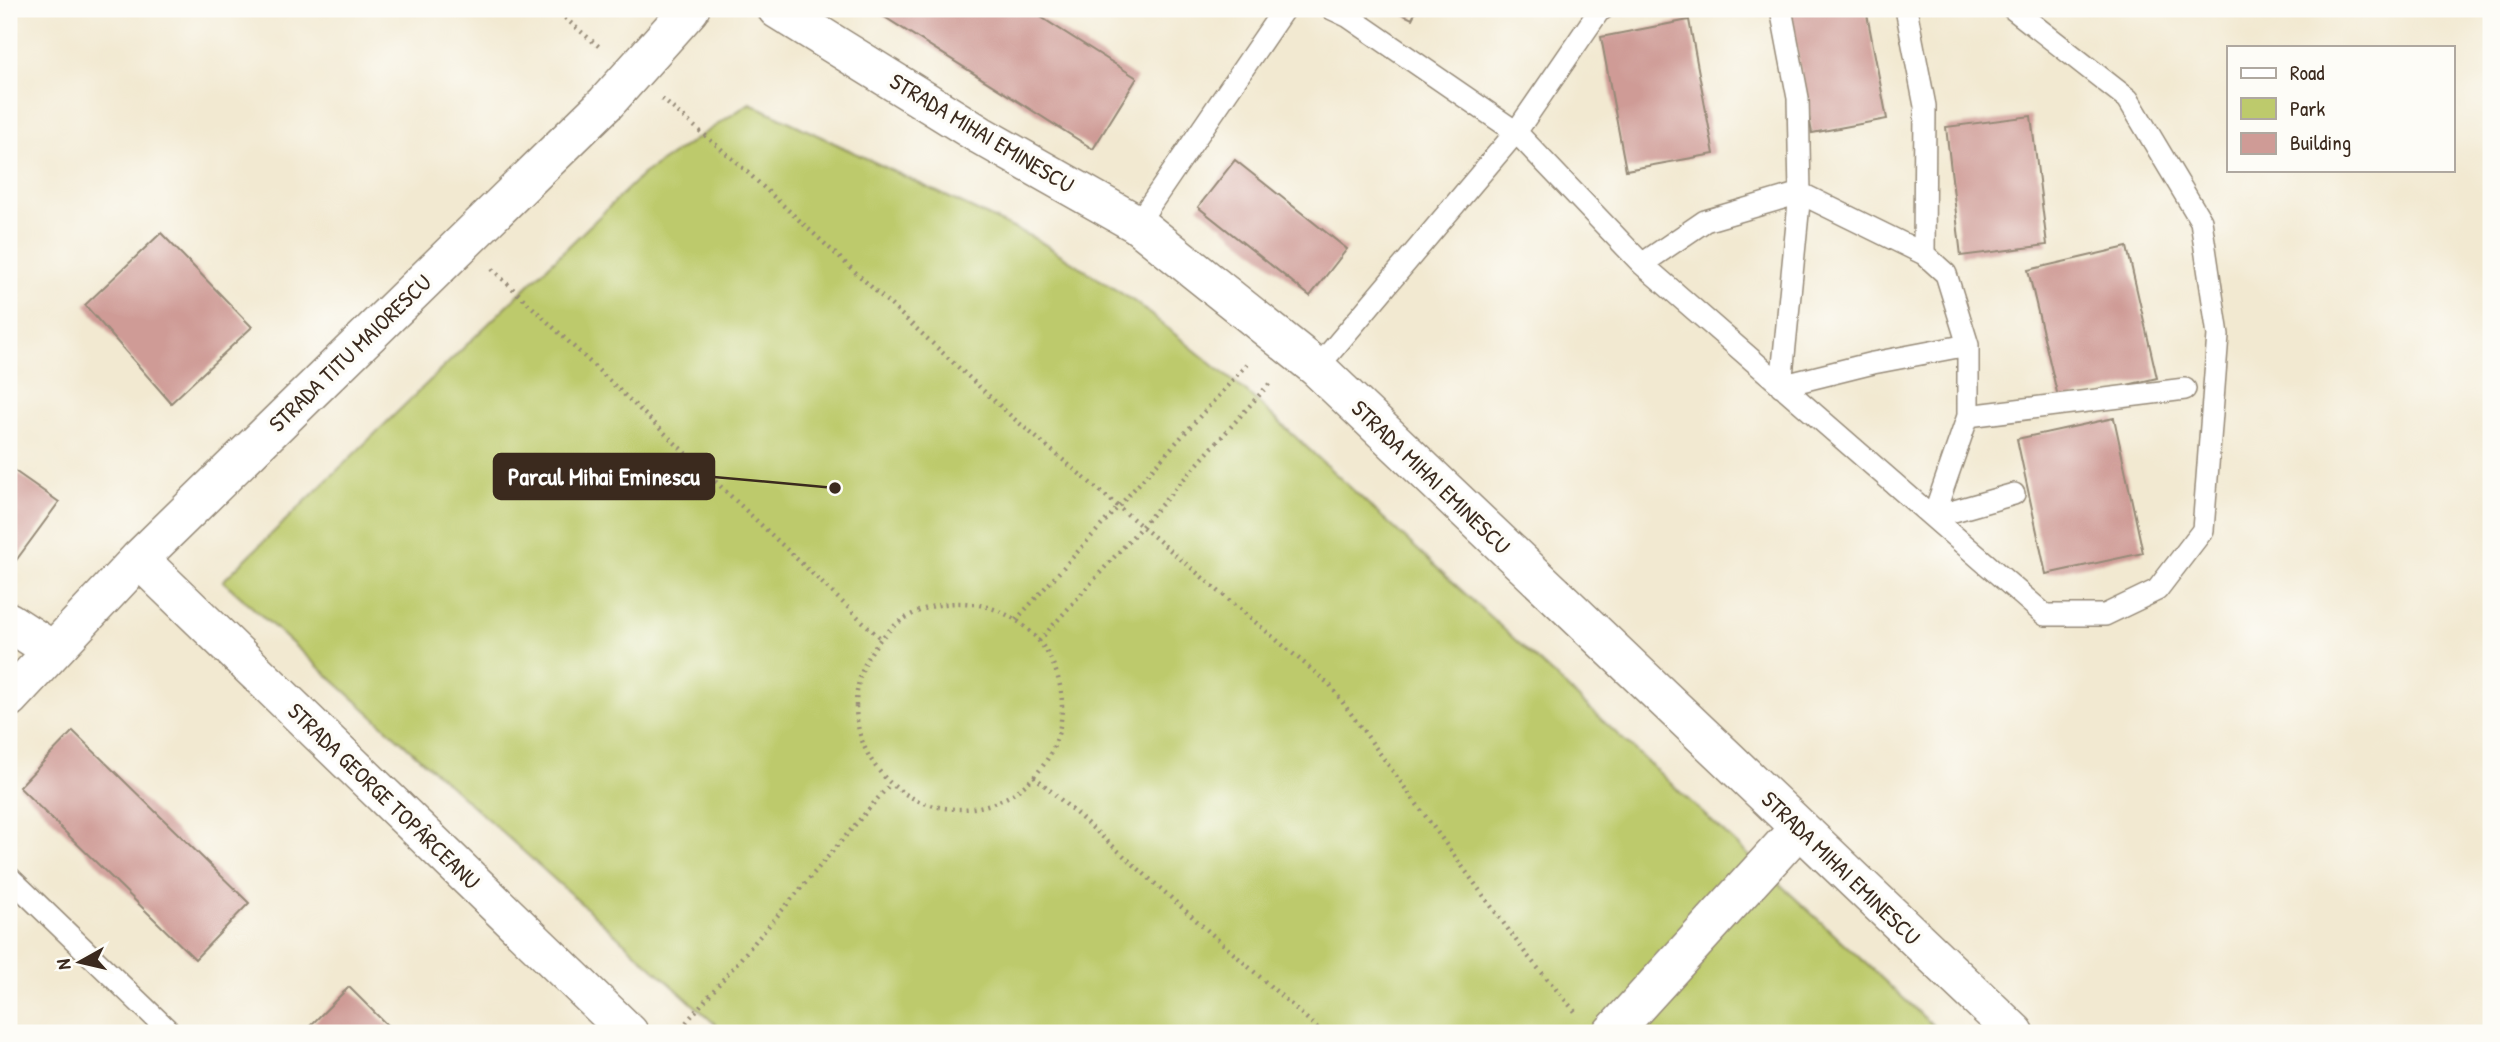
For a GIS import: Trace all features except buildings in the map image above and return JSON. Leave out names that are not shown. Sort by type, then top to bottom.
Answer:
[{"type":"street","name":"STRADA TITU MAIORESCU","points":[[9,698],[139,559],[606,103],[691,9]]},
{"type":"street","name":"STRADA MIHAI EMINESCU","points":[[777,9],[980,135],[1137,224],[1296,352],[2015,1033]]},
{"type":"street","name":"STRADA GEORGE TOPÂRCEANU","points":[[139,559],[628,1033]]},
{"type":"street","points":[[9,622],[52,650]]},
{"type":"street","points":[[1599,1028],[1799,828]]},
{"type":"lane","points":[[1137,224],[1284,9]]},
{"type":"lane","points":[[1332,9],[1349,17],[1516,132],[1642,264],[2045,615],[2105,615],[2157,590],[2203,530],[2218,335],[2201,221],[2128,99],[2013,9]]},
{"type":"lane","points":[[1296,352],[1516,132],[1599,10],[1603,9]]},
{"type":"lane","points":[[1781,9],[1798,98],[1800,193],[1781,386]]},
{"type":"lane","points":[[1906,9],[1925,106],[1924,254]]},
{"type":"lane","points":[[1642,264],[1705,222],[1800,193],[1924,254],[1946,274],[1968,345],[1968,416],[1933,517]]},
{"type":"lane","points":[[1781,386],[1873,363],[1968,345]]},
{"type":"lane","points":[[1968,416],[2185,389]]},
{"type":"lane","points":[[1933,517],[2014,494]]},
{"type":"lane","points":[[9,877],[171,1033]]},
{"type":"path","points":[[554,9],[733,159],[1012,417],[1330,685],[1526,954],[1599,1028]]},
{"type":"path","points":[[463,242],[880,637]]},
{"type":"path","points":[[1016,620],[1296,352]]},
{"type":"path","points":[[1039,640],[1296,352]]},
{"type":"path","points":[[976,602],[1016,620],[1039,640],[1056,666],[1063,698],[1060,732],[1046,762],[1024,786],[996,803],[964,810],[931,806],[901,792],[877,770],[860,738],[855,703],[862,668],[880,637],[907,615],[940,603],[976,602]]},
{"type":"path","points":[[1034,776],[1323,1033]]},
{"type":"path","points":[[677,1033],[891,783]]},
{"type":"green space","points":[[750,103],[1036,239],[1135,302],[1249,394],[1941,1033],[725,1033],[223,581],[643,174]]},
{"type":"place","name":"Parcul Mihai Eminescu","points":[[835,488]]}]
